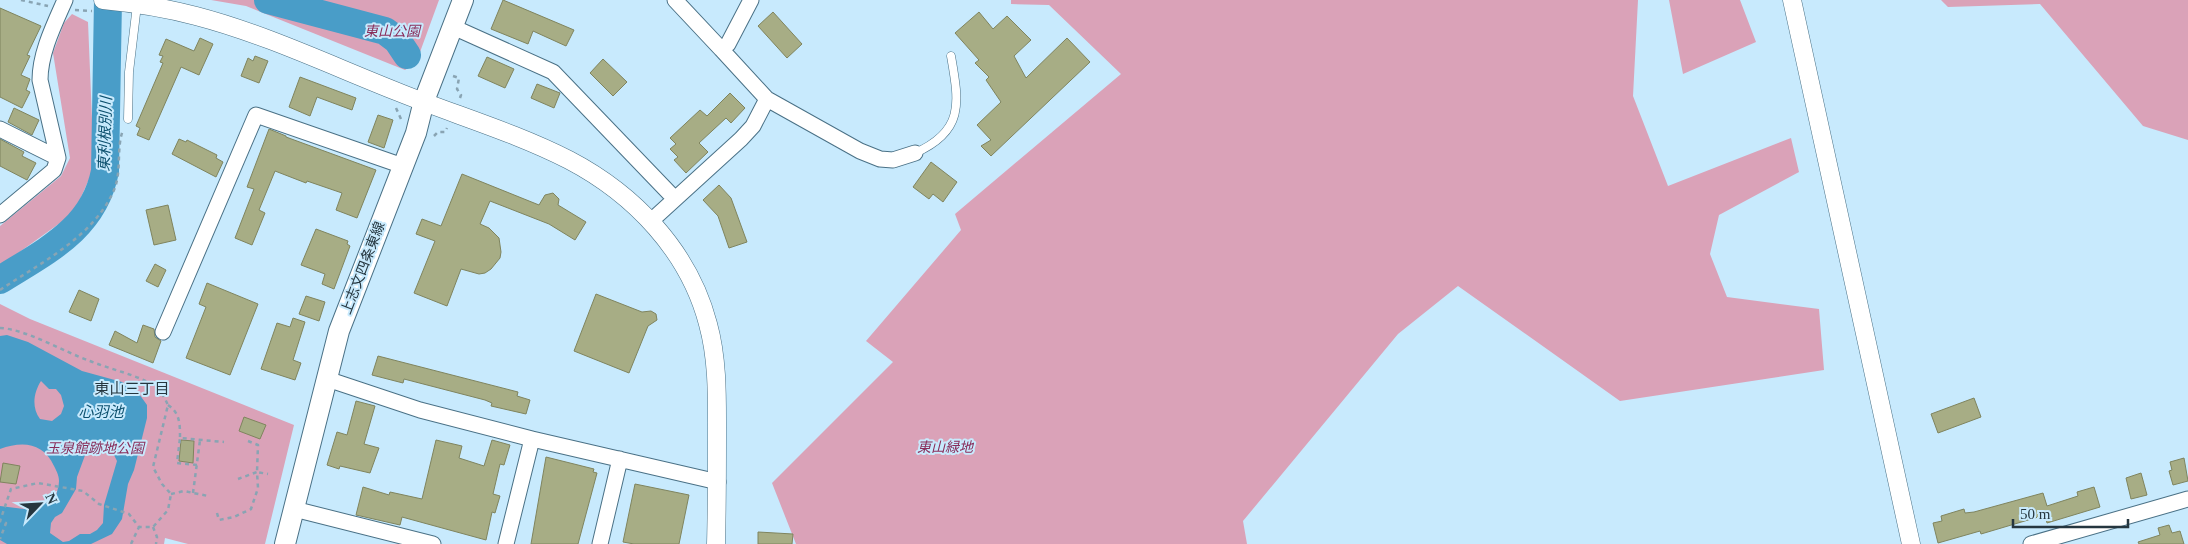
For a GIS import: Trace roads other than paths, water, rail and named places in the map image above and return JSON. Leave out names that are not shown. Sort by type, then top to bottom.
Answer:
[{"type":"main road","name":"上志文四条東線","points":[[286,544],[339,331],[416,133],[424,101],[463,0]]},
{"type":"street","points":[[0,214],[54,170],[58,158],[40,80],[40,69],[46,47],[64,0]]},
{"type":"street","points":[[674,0],[767,99],[860,151],[880,159],[892,160],[916,153]]},
{"type":"street","points":[[720,48],[728,44],[751,0]]},
{"type":"street","points":[[1792,0],[1911,544]]},
{"type":"street","points":[[111,1],[197,16],[236,29],[540,147],[570,161],[619,192],[651,221],[684,268],[697,294],[708,323],[714,359],[718,482],[716,544]]},
{"type":"street","points":[[452,27],[553,72],[675,199]]},
{"type":"street","points":[[651,221],[742,139],[753,126],[767,99]]},
{"type":"street","points":[[163,332],[256,115],[403,166]]},
{"type":"street","points":[[0,129],[58,158]]},
{"type":"street","points":[[327,379],[420,410],[532,439],[718,482]]},
{"type":"street","points":[[506,544],[532,439]]},
{"type":"street","points":[[600,544],[620,459]]},
{"type":"street","points":[[2031,544],[2188,499]]},
{"type":"street","points":[[294,509],[398,540],[433,544]]},
{"type":"lane","points":[[128,119],[128,72],[137,5]]},
{"type":"lane","points":[[916,153],[928,148],[945,133],[955,118],[957,94],[951,56]]},
{"type":"water","name":"心羽池","points":[[7,335],[28,342],[82,371],[122,382],[137,391],[147,405],[147,418],[134,470],[128,484],[122,519],[112,534],[91,544],[7,544],[0,540],[0,506],[24,509],[39,502],[44,504],[56,496],[59,481],[49,458],[38,448],[16,445],[0,449],[0,336]],"holes":[[[41,381],[49,389],[56,389],[61,395],[64,406],[61,414],[52,421],[40,419],[35,410],[35,395]],[[105,447],[113,453],[117,461],[104,505],[103,523],[90,534],[80,534],[69,541],[63,542],[50,533],[51,523],[55,517],[62,513],[76,489],[77,477],[87,450]]]},
{"type":"waterway","name":"東利根別川","points":[[0,280],[51,248],[66,236],[79,223],[99,191],[105,171],[108,0]]},
{"type":"waterway","points":[[268,0],[385,31],[397,40],[407,55]]},
{"type":"district","name":"東山三丁目","points":[[132,389]]},
{"type":"park label","name":"東山公園","points":[[392,31]]},
{"type":"park label","name":"東山緑地","points":[[945,447]]},
{"type":"park label","name":"玉泉館跡地公園","points":[[95,448]]}]
